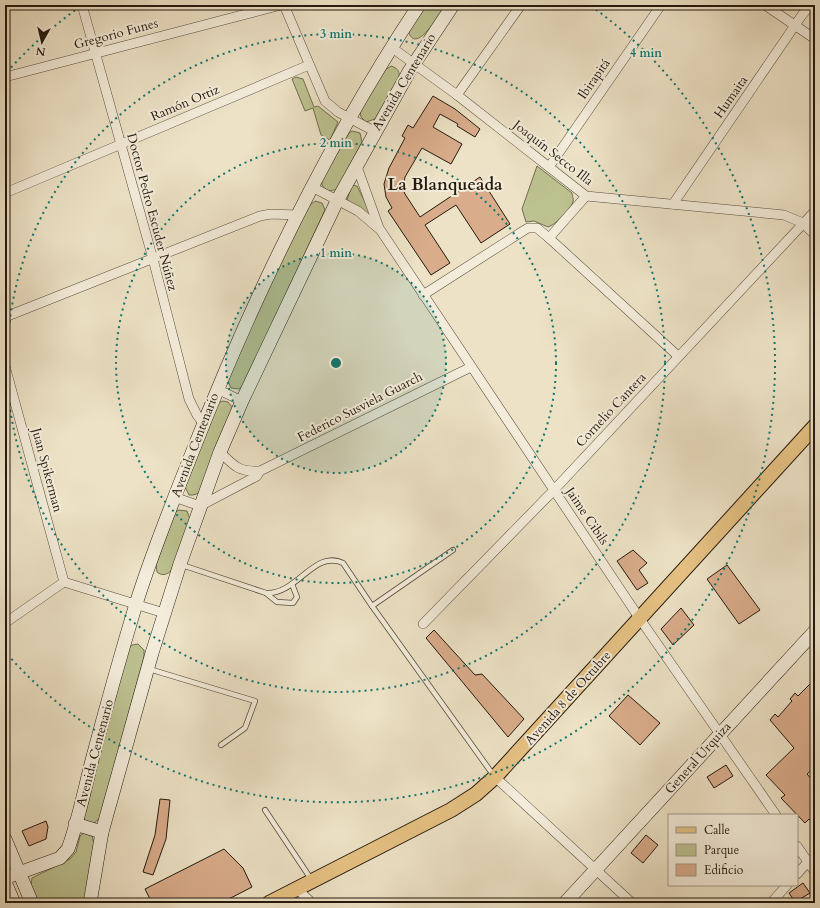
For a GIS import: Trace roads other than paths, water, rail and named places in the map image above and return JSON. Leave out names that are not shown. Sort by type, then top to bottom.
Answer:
[{"type":"main road","name":"Avenida 8 de Octubre","points":[[269,903],[450,810],[476,794],[495,778],[815,426]]},
{"type":"street","name":"Doctor Pedro Escuder Núñez","points":[[82,5],[153,259],[189,399],[203,423]]},
{"type":"street","name":"Gregorio Funes","points":[[5,77],[281,5]]},
{"type":"street","points":[[284,5],[325,101],[349,118],[374,131]]},
{"type":"street","name":"Avenida Centenario","points":[[5,878],[60,858],[70,845],[136,604],[174,498],[217,389],[297,216],[312,187],[349,118],[391,47],[419,5]]},
{"type":"street","name":"Avenida Centenario","points":[[90,903],[102,832],[147,668],[180,564],[220,452],[242,401],[356,164],[414,63],[453,5]]},
{"type":"street","points":[[457,95],[521,5]]},
{"type":"street","name":"Ibirapitá","points":[[549,167],[661,5]]},
{"type":"street","points":[[765,5],[815,39]]},
{"type":"street","name":"Humaita","points":[[673,204],[811,5]]},
{"type":"street","name":"Joaquín Secco Illa","points":[[391,47],[457,95],[586,196],[784,215],[804,223],[815,235]]},
{"type":"street","name":"Ramón Ortiz","points":[[5,193],[309,65]]},
{"type":"street","name":"Jaime Cibils","points":[[356,164],[379,228],[640,619],[775,814]]},
{"type":"street","name":"Jaime Cibils","points":[[312,187],[358,211],[379,228]]},
{"type":"street","points":[[549,238],[586,196]]},
{"type":"street","name":"Cornelio Cantera","points":[[423,624],[554,490],[815,211]]},
{"type":"street","points":[[5,318],[260,216],[271,214],[297,216]]},
{"type":"street","points":[[423,295],[528,228],[540,229],[678,356]]},
{"type":"street","name":"Juan Spikerman","points":[[5,366],[64,582]]},
{"type":"street","name":"Federico Susviela Guarch","points":[[200,506],[257,476],[260,471],[472,367]]},
{"type":"street","points":[[217,389],[242,401]]},
{"type":"street","points":[[220,452],[236,468],[245,471],[260,471]]},
{"type":"street","points":[[174,498],[200,506]]},
{"type":"street","points":[[5,623],[64,582],[164,613]]},
{"type":"street","name":"General Urquiza","points":[[565,903],[815,631]]},
{"type":"street","points":[[495,778],[632,903]]},
{"type":"street","points":[[75,824],[102,832]]},
{"type":"street","points":[[5,839],[32,903]]},
{"type":"street","points":[[798,847],[815,872]]},
{"type":"street","points":[[798,873],[808,862]]},
{"type":"street","points":[[5,882],[14,903]]},
{"type":"street","points":[[771,903],[786,886]]},
{"type":"street","points":[[296,888],[312,903]]},
{"type":"lane","points":[[372,606],[453,550]]},
{"type":"lane","points":[[265,593],[279,593],[324,561],[336,560],[343,563],[495,778]]},
{"type":"lane","points":[[180,564],[265,593],[277,602],[293,603],[297,597],[292,584]]},
{"type":"lane","points":[[147,668],[255,701],[245,728],[221,745]]},
{"type":"lane","points":[[265,810],[312,880]]},
{"type":"district","name":"La Blanqueada","points":[[445,184]]}]
